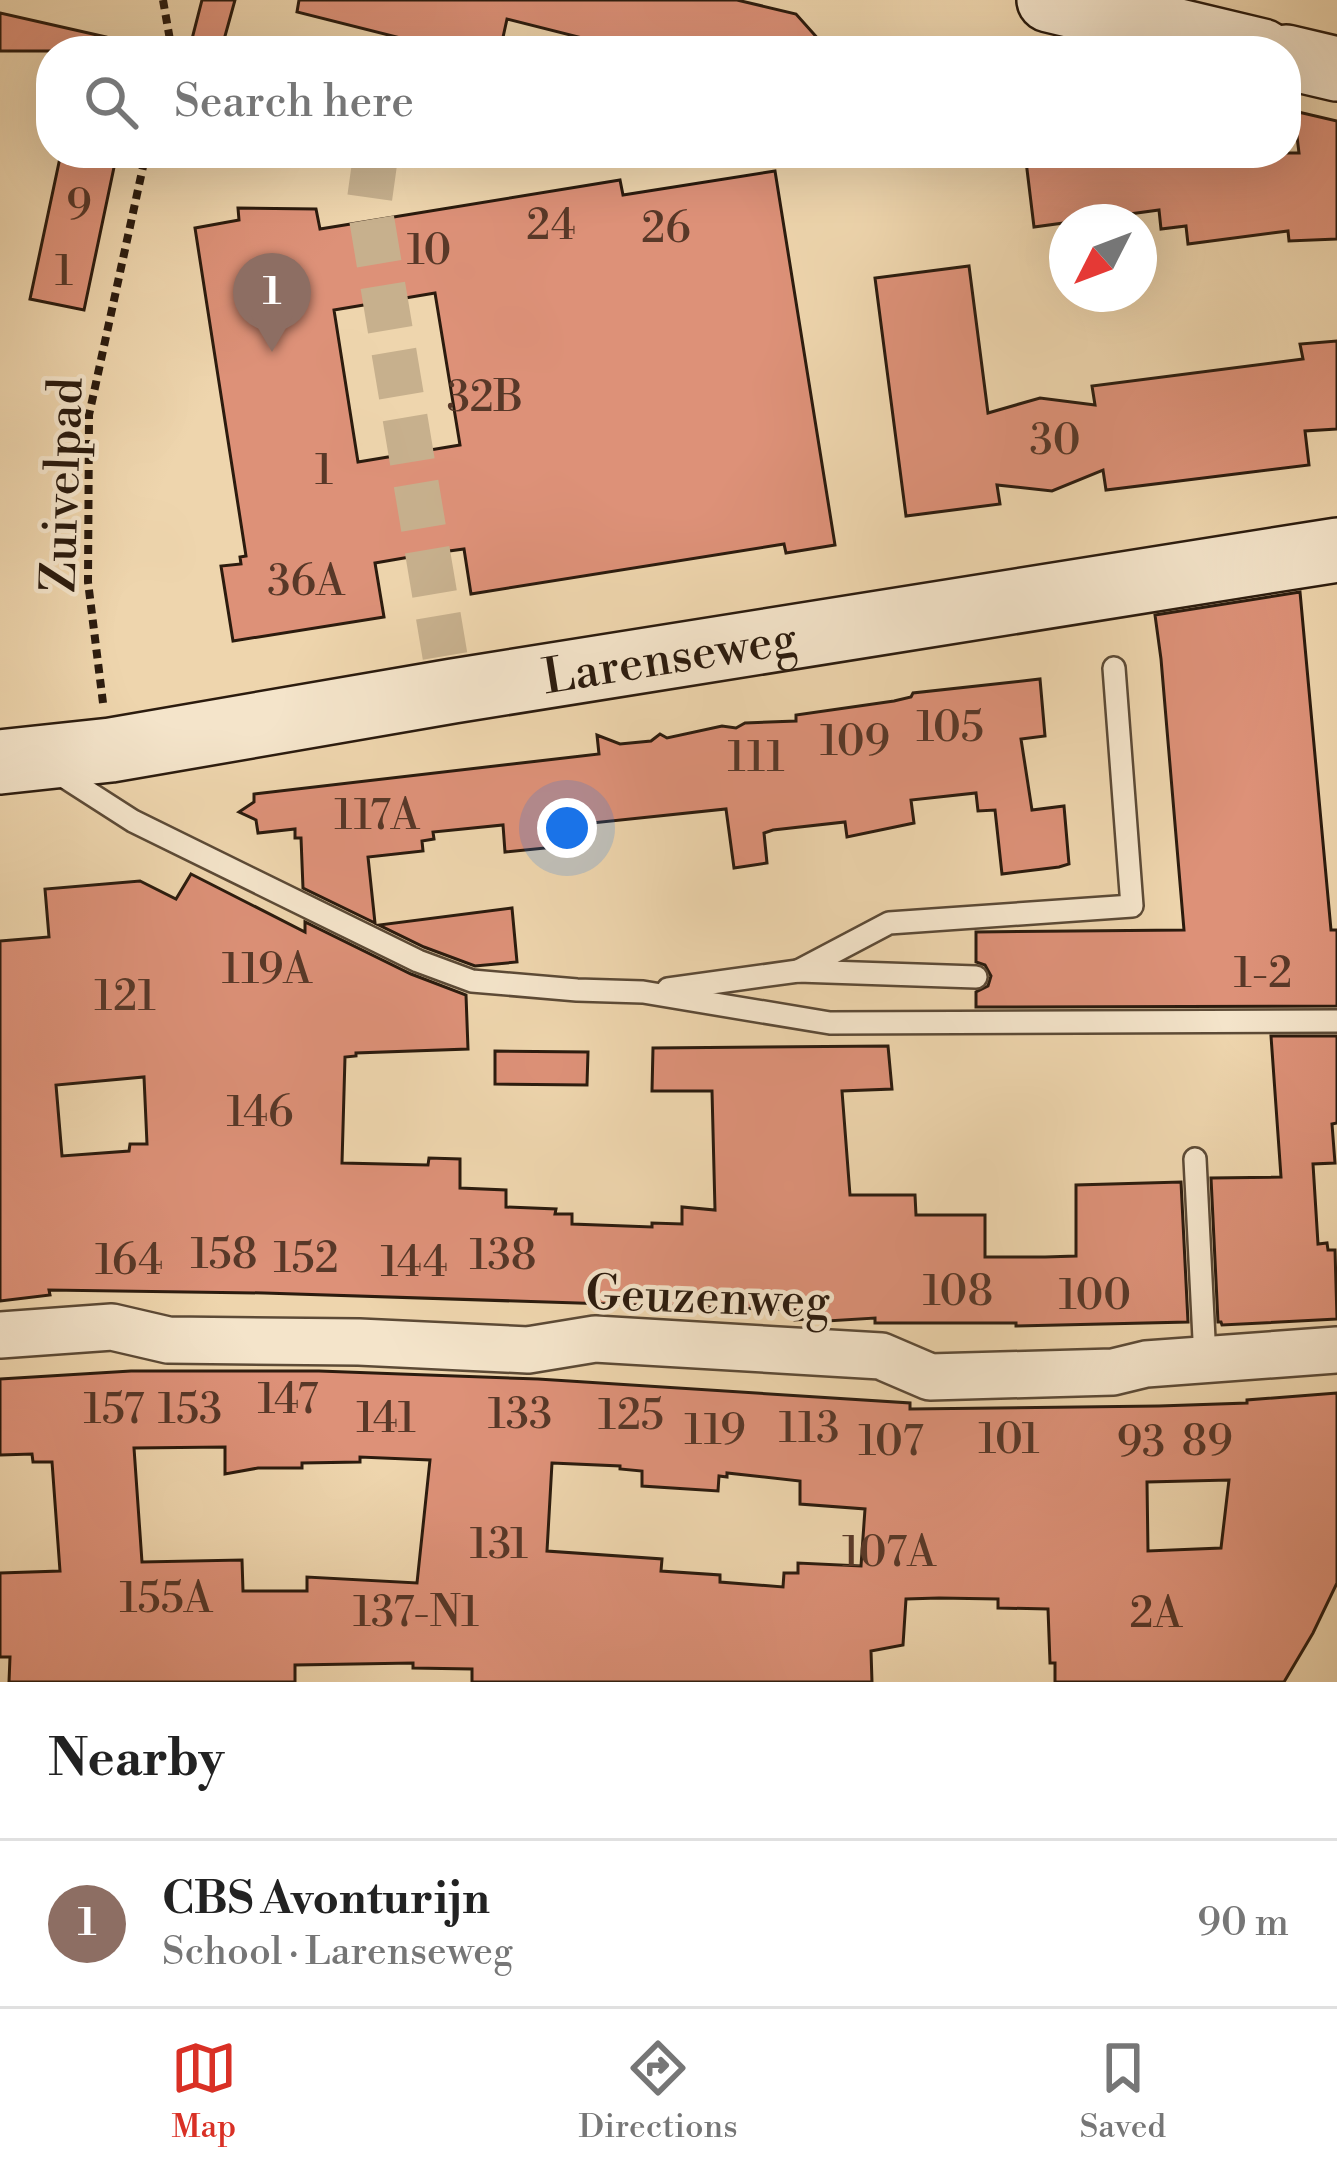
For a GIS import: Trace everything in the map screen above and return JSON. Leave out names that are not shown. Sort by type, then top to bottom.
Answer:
[{"type":"street","points":[[1049,0],[1199,36]]},
{"type":"street","points":[[1301,61],[1337,69]]},
{"type":"street","name":"Larenseweg","points":[[18,760],[111,750],[1337,550]]},
{"type":"street","name":"Geuzenweg","points":[[0,1335],[112,1327],[168,1340],[528,1350],[595,1339],[881,1356],[930,1377],[1113,1372],[1146,1364],[1337,1350]]},
{"type":"lane","points":[[798,971],[889,923],[1132,906],[1114,668]]},
{"type":"lane","points":[[18,760],[418,961],[472,981],[643,992],[830,1023],[1337,1022]]},
{"type":"lane","points":[[643,992],[798,971],[976,976]]},
{"type":"lane","points":[[1195,1159],[1205,1359]]},
{"type":"path","points":[[163,0],[169,36]]},
{"type":"path","name":"Zuivelpad","points":[[111,750],[88,582],[89,415],[143,168]]},
{"type":"building","points":[[202,0],[235,0],[225,36],[193,36]]},
{"type":"building","points":[[299,0],[737,0],[796,14],[816,36],[574,36],[507,19],[503,36],[392,36],[297,12]]},
{"type":"building","points":[[0,13],[102,36],[36,36],[36,51],[0,51]]},
{"type":"building","points":[[1301,113],[1337,121],[1337,239],[1289,241],[1288,231],[1188,244],[1186,226],[1161,229],[1157,204],[1049,204],[1049,225],[1034,227],[1027,168],[1301,168]]},
{"type":"building","points":[[58,168],[114,168],[84,310],[30,299]]},
{"type":"building","points":[[775,171],[835,545],[786,553],[784,544],[471,594],[464,549],[427,554],[375,563],[384,617],[233,641],[221,566],[241,564],[240,557],[246,556],[195,228],[239,220],[238,208],[316,209],[320,229],[620,180],[623,195]],"holes":[[[435,293],[460,445],[358,462],[334,310]]]},
{"type":"building","points":[[969,266],[988,413],[1040,398],[1095,405],[1092,386],[1303,359],[1300,344],[1337,341],[1337,429],[1305,431],[1309,465],[1106,490],[1103,470],[1052,491],[997,485],[1000,504],[906,516],[875,278]]},
{"type":"building","points":[[1300,592],[1331,930],[1337,930],[1337,1006],[976,1007],[976,992],[988,986],[991,976],[985,965],[976,962],[976,932],[1184,930],[1155,615]]},
{"type":"building","points":[[1040,679],[1045,736],[1021,739],[1032,810],[1064,806],[1069,864],[1059,867],[1002,874],[995,810],[978,811],[976,793],[911,800],[914,823],[847,837],[845,822],[773,830],[764,833],[767,863],[734,868],[726,809],[582,824],[585,844],[505,852],[503,825],[433,832],[434,839],[422,841],[423,851],[368,857],[375,923],[303,888],[301,838],[295,838],[295,829],[258,833],[256,820],[239,812],[254,802],[254,794],[599,754],[597,735],[620,744],[651,741],[660,734],[667,738],[722,726],[796,721],[796,715],[894,701],[913,693]]},
{"type":"building","points":[[191,874],[305,932],[305,922],[466,995],[468,1049],[345,1057],[342,1163],[428,1165],[429,1158],[460,1159],[460,1188],[506,1190],[506,1207],[556,1209],[555,1214],[572,1214],[572,1224],[682,1224],[682,1207],[715,1210],[712,1091],[652,1091],[653,1048],[888,1046],[892,1089],[842,1091],[850,1195],[915,1195],[916,1215],[985,1215],[985,1257],[1076,1256],[1076,1185],[1181,1182],[1188,1322],[875,1323],[875,1318],[795,1320],[795,1310],[264,1293],[49,1290],[50,1295],[0,1301],[0,941],[49,937],[45,889],[140,881],[176,899]],"holes":[[[144,1077],[147,1144],[130,1144],[129,1151],[62,1156],[56,1085]]]},
{"type":"building","points":[[512,908],[517,962],[475,966],[379,925]]},
{"type":"building","points":[[1271,1036],[1337,1036],[1337,1123],[1332,1124],[1335,1163],[1313,1164],[1318,1244],[1327,1243],[1328,1250],[1335,1250],[1337,1319],[1222,1325],[1218,1322],[1211,1178],[1281,1177]]},
{"type":"building","points":[[495,1051],[588,1052],[587,1085],[495,1084]]},
{"type":"building","points":[[131,1371],[319,1371],[538,1379],[910,1403],[910,1409],[1247,1403],[1337,1393],[1337,1583],[1284,1682],[1055,1682],[1048,1609],[998,1608],[998,1599],[939,1598],[906,1599],[903,1645],[871,1651],[872,1682],[472,1682],[472,1669],[413,1668],[413,1663],[295,1665],[295,1682],[9,1682],[10,1657],[0,1657],[0,1573],[60,1571],[52,1462],[33,1462],[32,1454],[0,1455],[0,1379]],"holes":[[[225,1447],[225,1474],[302,1468],[302,1463],[360,1462],[360,1457],[430,1460],[417,1583],[307,1577],[307,1591],[243,1591],[242,1560],[142,1562],[134,1448]],[[552,1463],[642,1471],[642,1486],[718,1491],[719,1476],[727,1477],[727,1473],[800,1481],[800,1504],[865,1509],[861,1566],[798,1563],[798,1573],[784,1573],[783,1587],[720,1582],[720,1575],[661,1571],[662,1559],[547,1551]],[[1229,1480],[1221,1548],[1148,1551],[1147,1482]]]},
{"type":"tunnel","points":[[374,168],[369,203],[445,656]]},
{"type":"place","name":"CBS Avonturijn","points":[[272,352]]}]
